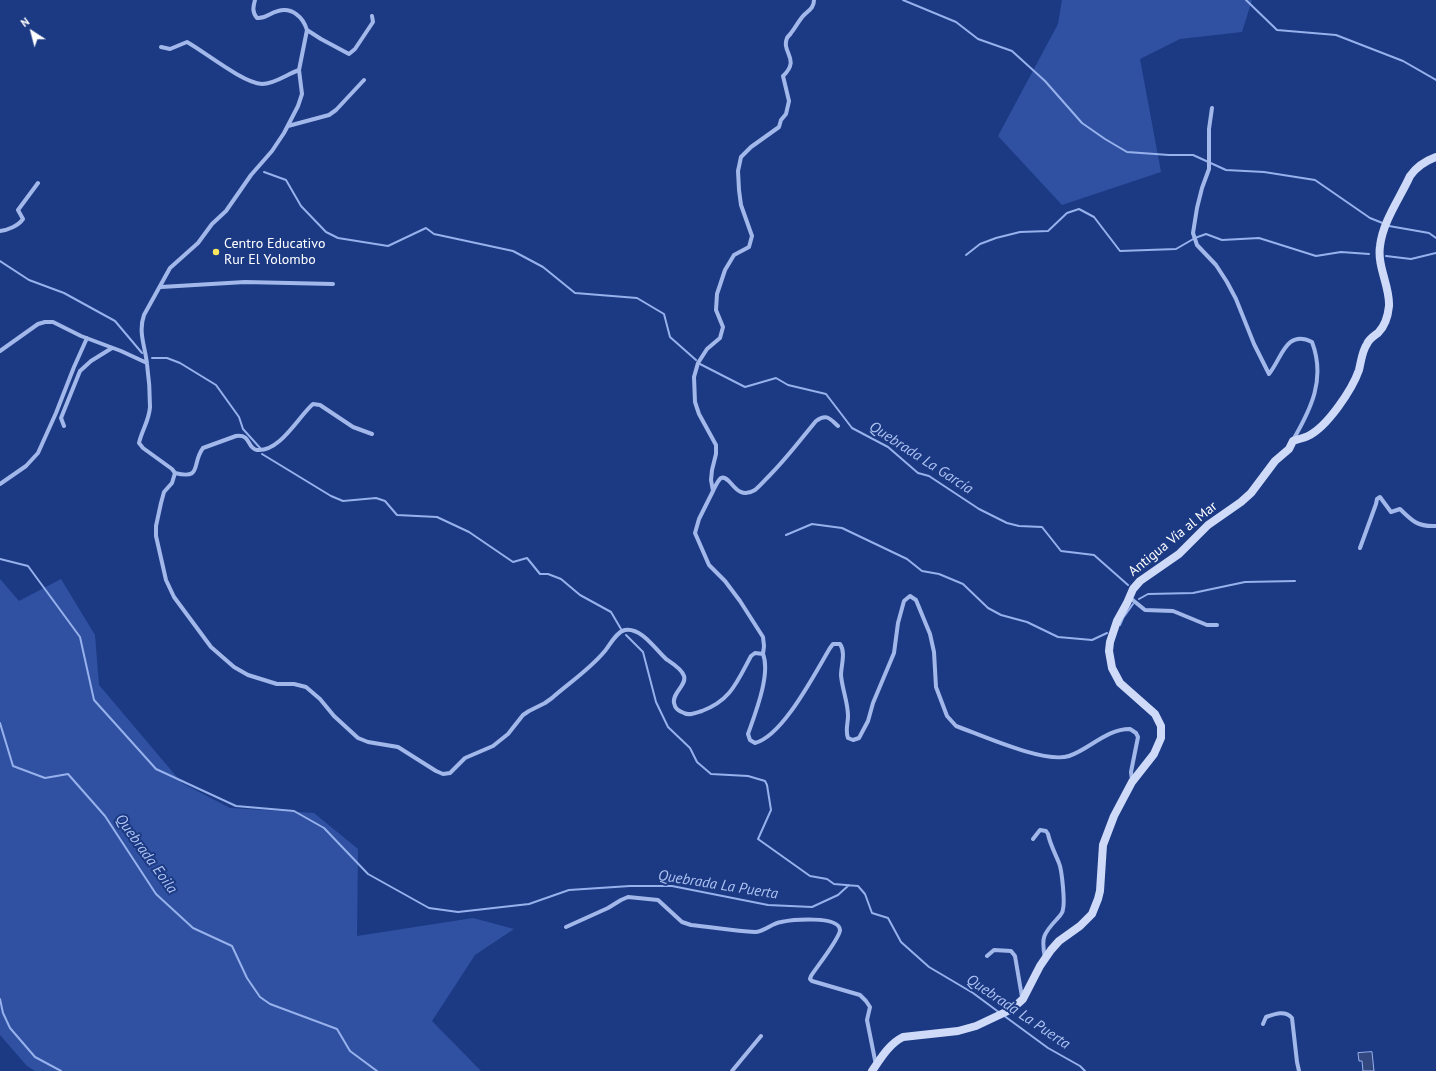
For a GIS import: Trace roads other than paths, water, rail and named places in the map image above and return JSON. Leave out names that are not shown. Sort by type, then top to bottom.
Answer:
[{"type":"main road","name":"Antigua Vía al Mar","points":[[874,1068],[888,1048],[896,1040],[903,1037],[958,1031],[976,1026],[1006,1012],[1023,999],[1045,958],[1059,941],[1080,926],[1092,914],[1100,891],[1103,845],[1114,816],[1132,782],[1154,754],[1159,745],[1162,731],[1159,719],[1155,714],[1120,683],[1111,664],[1109,651],[1112,632],[1133,589],[1140,581],[1179,554],[1208,525],[1241,502],[1251,493],[1275,461],[1289,449],[1293,441],[1308,436],[1330,417],[1343,401],[1353,384],[1364,349],[1384,326],[1389,301],[1380,255],[1380,244],[1386,226],[1410,176],[1415,169],[1425,161],[1436,157]]},
{"type":"street","points":[[255,0],[252,7],[257,18],[262,19],[278,11],[286,10],[293,12],[300,16],[307,30],[349,54],[373,22],[372,16]]},
{"type":"street","points":[[713,491],[711,480],[716,454],[716,445],[699,414],[695,402],[694,377],[698,363],[708,349],[720,338],[723,327],[716,310],[717,294],[725,270],[734,255],[749,248],[752,236],[741,205],[738,170],[741,157],[751,147],[779,127],[781,120],[786,114],[789,101],[783,76],[789,70],[792,63],[787,47],[787,38],[803,15],[811,9],[814,0]]},
{"type":"street","points":[[307,30],[300,70],[302,94],[288,126],[272,151],[251,175],[226,211],[212,224],[198,243],[170,268],[164,277],[161,287],[144,315],[141,323],[141,334],[147,363],[150,408],[148,422],[141,434],[139,443],[143,448],[172,469],[175,473],[187,476],[192,474],[203,448],[236,436],[241,435],[246,437],[252,448],[257,450],[271,448],[278,443],[305,411],[313,404],[320,405],[353,427],[372,434]]},
{"type":"street","points":[[161,47],[170,49],[187,42],[235,72],[250,80],[262,84],[277,80],[300,70]]},
{"type":"street","points":[[288,126],[329,114],[336,110],[364,80]]},
{"type":"street","points":[[1212,108],[1209,129],[1209,169],[1197,208],[1193,234],[1197,245],[1216,265],[1227,282],[1236,299],[1268,374],[1289,342],[1294,339],[1304,339],[1312,342],[1316,352],[1316,388],[1313,402],[1307,417],[1293,441]]},
{"type":"street","points":[[0,231],[12,228],[22,221],[23,219],[18,210],[38,183]]},
{"type":"street","points":[[161,287],[245,282],[333,284]]},
{"type":"street","points":[[0,350],[38,324],[53,322],[147,363]]},
{"type":"street","points":[[0,484],[26,466],[38,453],[87,338]]},
{"type":"street","points":[[64,426],[61,418],[80,371],[91,361],[112,348]]},
{"type":"street","points":[[838,426],[827,417],[822,417],[816,421],[779,466],[754,490],[747,493],[742,493],[737,490],[726,478],[723,477],[720,479],[699,519],[695,534],[709,565],[725,581],[763,637],[765,670],[761,695],[748,734],[750,740],[755,743],[760,742],[782,723],[801,697],[830,648],[833,644],[837,643],[840,644],[843,650],[841,676],[847,702],[848,718],[846,732],[848,738],[853,740],[859,738],[868,721],[873,703],[894,653],[898,623],[904,601],[910,596],[914,597],[916,600],[933,646],[936,687],[947,716],[956,726],[1034,754],[1059,759],[1078,752],[1117,731],[1130,729],[1134,731],[1138,737],[1131,772],[1132,782]]},
{"type":"street","points":[[175,473],[172,483],[164,492],[162,497],[156,526],[156,536],[161,562],[166,580],[174,597],[211,647],[234,666],[248,675],[277,684],[294,684],[306,687],[320,699],[334,716],[358,738],[368,742],[398,747],[407,751],[436,771],[443,774],[450,773],[465,758],[487,749],[504,737],[529,711],[552,698],[600,658],[618,634],[623,631],[630,630],[648,640],[665,658],[682,671],[684,680],[675,695],[674,703],[678,711],[687,714],[697,713],[710,708],[723,700],[732,691],[750,656],[755,653],[763,654]]},
{"type":"street","points":[[1360,548],[1377,499],[1380,497],[1391,512],[1398,508],[1412,521],[1427,526],[1436,526]]},
{"type":"street","points":[[1129,597],[1145,610],[1173,611],[1207,625],[1217,625]]},
{"type":"street","points":[[1033,839],[1040,830],[1046,831],[1048,834],[1059,863],[1062,886],[1064,909],[1060,916],[1049,926],[1044,934],[1043,948],[1045,958]]},
{"type":"street","points":[[566,927],[628,897],[660,902],[675,917],[682,922],[691,925],[757,932],[780,922],[818,920],[833,922],[840,930],[838,937],[810,979],[812,981],[860,996],[866,1001],[870,1007],[867,1020],[874,1068]]},
{"type":"street","points":[[987,956],[994,950],[1012,951],[1015,956],[1023,999]]},
{"type":"street","points":[[1263,1024],[1266,1017],[1278,1013],[1286,1013],[1292,1018],[1299,1071]]},
{"type":"street","points":[[732,1071],[761,1036]]},
{"type":"waterway","points":[[903,0],[956,22],[978,39],[1012,51],[1045,81],[1082,123],[1127,152],[1193,155],[1226,170],[1264,172],[1315,180],[1370,218],[1385,224]]},
{"type":"waterway","points":[[1246,0],[1277,30],[1336,35],[1403,61],[1436,80]]},
{"type":"waterway","name":"Quebrada La García","points":[[264,172],[286,180],[301,206],[326,232],[338,238],[388,246],[426,228],[434,234],[513,251],[543,267],[575,293],[637,298],[664,314],[670,337],[696,360]]},
{"type":"waterway","points":[[966,255],[980,244],[996,238],[1020,232],[1048,231],[1067,213],[1079,209],[1094,217],[1120,251],[1176,249],[1195,238],[1206,234],[1222,240],[1259,238],[1316,256],[1341,252],[1369,254]]},
{"type":"waterway","points":[[1389,226],[1429,233],[1436,238]]},
{"type":"waterway","points":[[1386,256],[1411,259],[1436,253]]},
{"type":"waterway","points":[[0,261],[29,280],[64,293],[115,321],[142,353]]},
{"type":"waterway","points":[[152,358],[167,358],[180,363],[216,385],[239,417],[243,429],[261,449]]},
{"type":"waterway","name":"Quebrada La García","points":[[700,364],[745,387],[776,378],[788,385],[826,394],[852,428],[888,447],[918,473],[929,476],[979,509],[1007,523],[1019,526],[1042,527],[1061,551],[1094,555],[1128,585]]},
{"type":"waterway","points":[[262,454],[331,496],[343,501],[376,498],[385,501],[397,515],[437,517],[469,532],[513,562],[527,558],[540,574],[548,574],[561,579],[580,595],[611,612],[621,629]]},
{"type":"waterway","points":[[786,535],[812,524],[842,528],[907,559],[922,571],[939,574],[963,584],[988,608],[1001,615],[1027,622],[1058,637],[1092,640],[1107,633]]},
{"type":"waterway","name":"Quebrada La Puerta","points":[[0,559],[28,566],[80,637],[94,700],[156,769],[236,806],[294,811],[324,828],[368,874],[429,908],[458,912],[529,904],[569,890],[630,886],[672,886],[768,905],[812,907],[838,895],[849,885]]},
{"type":"waterway","points":[[1139,599],[1148,594],[1193,593],[1245,582],[1295,581]]},
{"type":"waterway","points":[[1120,625],[1133,604]]},
{"type":"waterway","points":[[626,635],[643,652],[656,702],[668,727],[690,748],[697,762],[711,774],[748,776],[765,781],[771,810],[758,839],[810,876],[827,879],[834,884],[858,886],[865,894],[872,913],[888,918],[901,942],[929,967],[973,993],[1000,1013]]},
{"type":"waterway","name":"Quebrada Eoila","points":[[0,723],[13,766],[45,778],[68,774],[105,816],[156,894],[193,928],[232,946],[247,978],[260,997],[270,1004],[337,1029],[350,1051],[377,1071]]},
{"type":"waterway","points":[[0,999],[3,1013],[10,1028],[35,1057],[61,1071]]},
{"type":"waterway","name":"Quebrada La Puerta","points":[[1003,1015],[1048,1048],[1080,1066],[1085,1071]]},
{"type":"place","name":"Centro Educativo Rur El Yolombo","points":[[216,252]]}]
